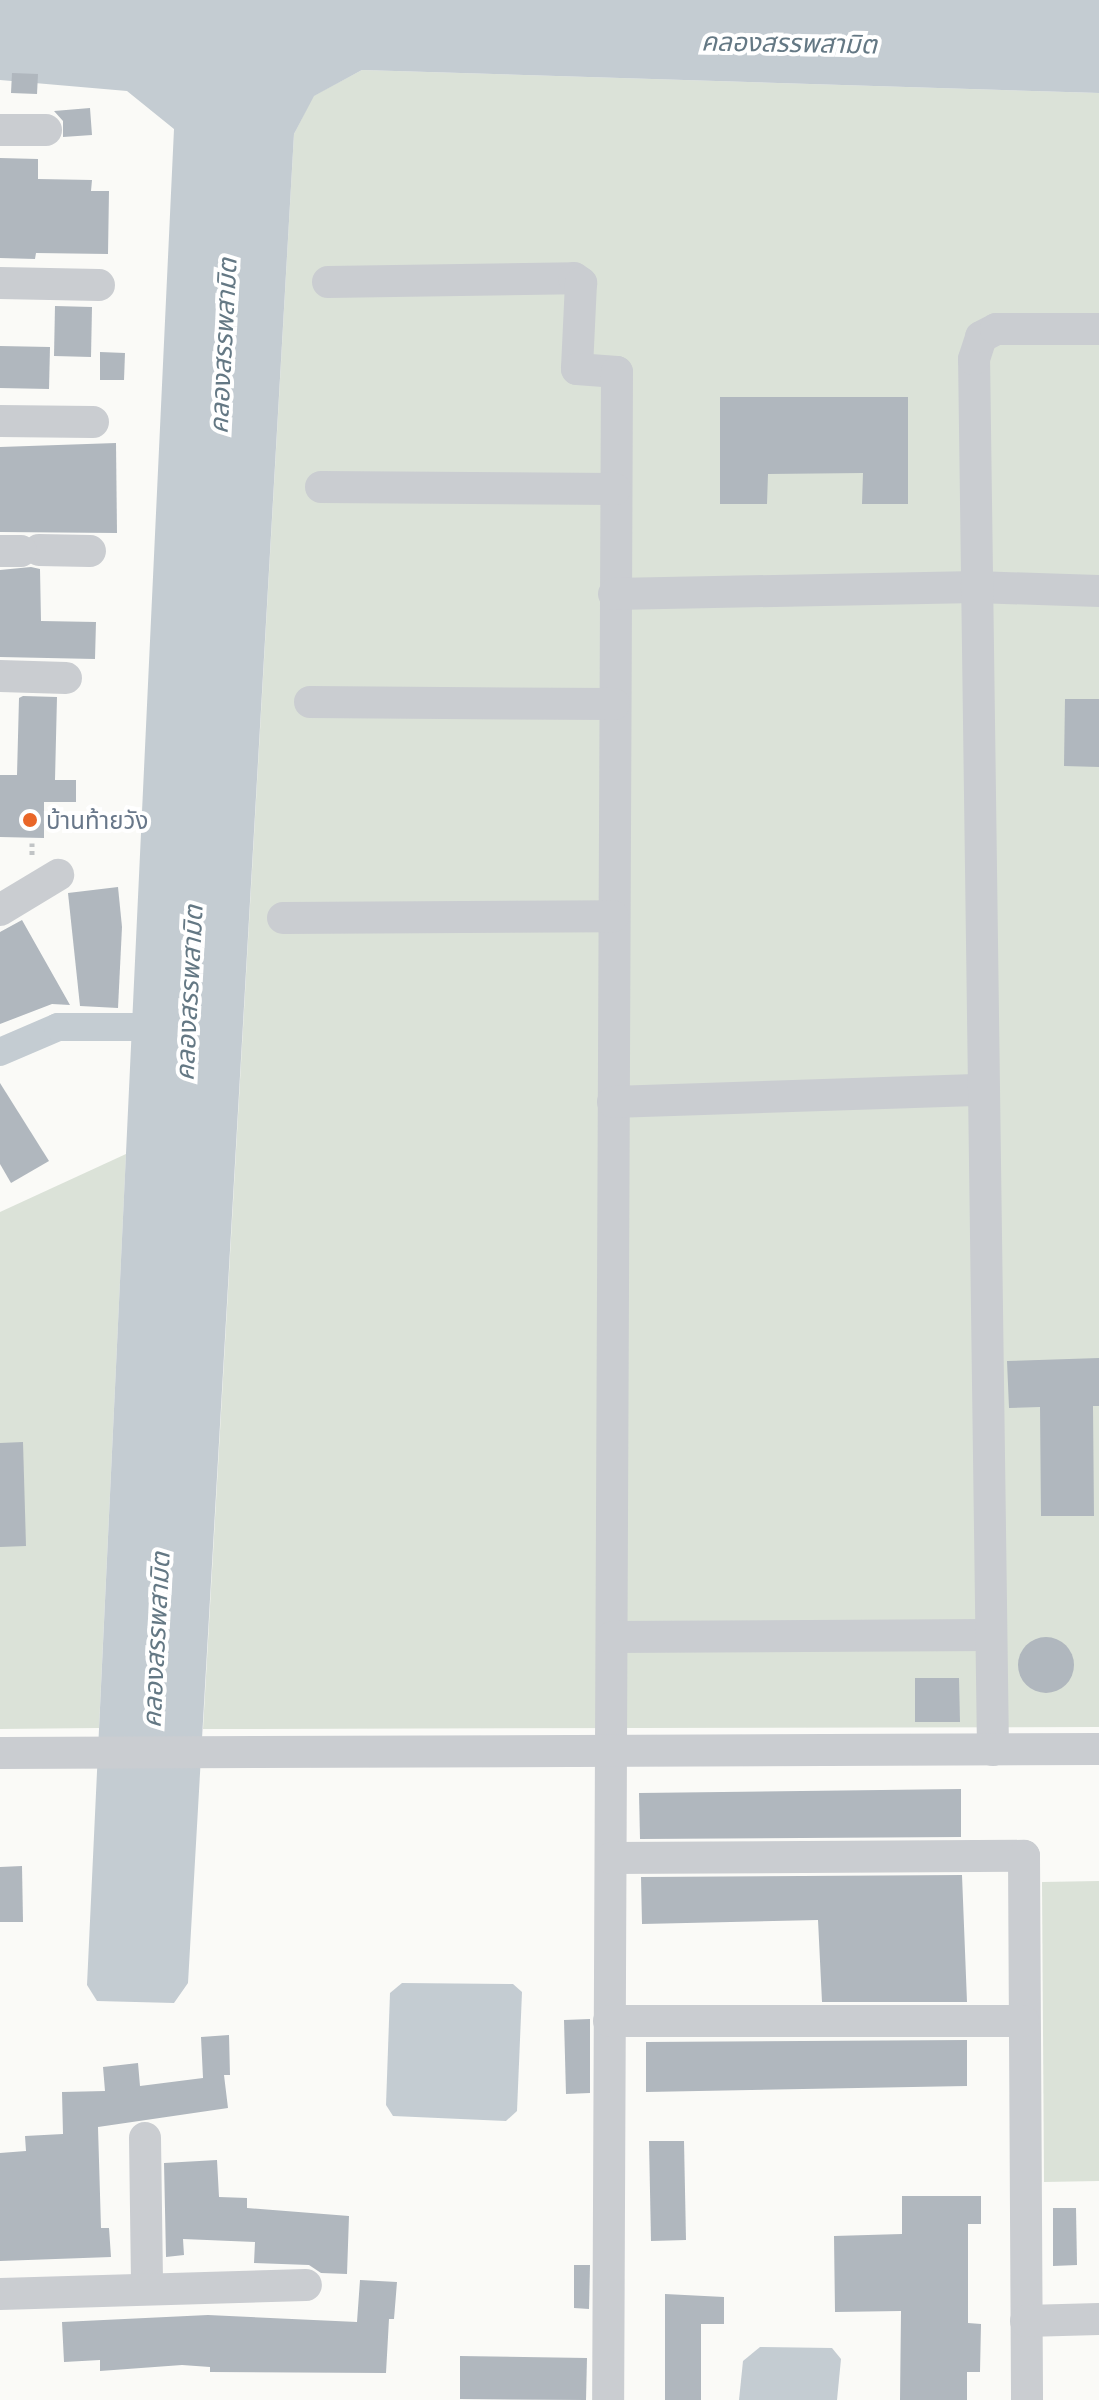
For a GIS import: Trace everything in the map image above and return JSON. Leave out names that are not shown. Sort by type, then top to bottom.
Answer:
[{"type":"street","points":[[0,130],[46,130]]},
{"type":"street","points":[[328,282],[579,279],[577,369],[617,372],[608,2400]]},
{"type":"street","points":[[0,283],[99,285]]},
{"type":"street","points":[[993,1750],[974,359],[981,337],[996,329],[1099,329]]},
{"type":"street","points":[[0,421],[93,422]]},
{"type":"street","points":[[321,487],[615,489]]},
{"type":"street","points":[[20,551],[90,551]]},
{"type":"street","points":[[614,594],[976,587],[1099,591]]},
{"type":"street","points":[[0,676],[66,678]]},
{"type":"street","points":[[310,702],[614,704]]},
{"type":"street","points":[[0,910],[58,875]]},
{"type":"street","points":[[283,918],[613,916]]},
{"type":"street","points":[[613,1102],[983,1090]]},
{"type":"street","points":[[612,1637],[991,1635]]},
{"type":"street","points":[[0,1753],[1099,1749]]},
{"type":"street","points":[[611,1858],[1020,1852],[1026,1862],[1023,2021],[1027,2400]]},
{"type":"street","points":[[609,2021],[1023,2021]]},
{"type":"street","points":[[145,2138],[147,2289]]},
{"type":"street","points":[[0,2294],[306,2285]]},
{"type":"street","points":[[1026,2321],[1099,2319]]},
{"type":"shaded area","points":[[362,70],[1099,93],[1099,1727],[203,1729],[294,134],[313,96]]},
{"type":"shaded area","points":[[126,1154],[99,1728],[0,1729],[0,1212]]},
{"type":"shaded area","points":[[1099,1881],[1099,2181],[1044,2182],[1042,1882]]},
{"type":"water","name":"คลองสรรพสามิต","points":[[0,0],[1099,0],[1099,93],[362,70],[314,96],[294,134],[188,1983],[174,2003],[97,2001],[87,1985],[174,129],[127,91],[0,80]]},
{"type":"water","points":[[402,1983],[513,1984],[522,1992],[517,2111],[506,2121],[393,2116],[386,2105],[390,1993]]},
{"type":"water","points":[[760,2347],[832,2348],[841,2359],[837,2400],[739,2400],[743,2361]]},
{"type":"building","points":[[12,73],[38,74],[37,94],[11,93]]},
{"type":"building","points":[[90,108],[92,135],[63,137],[63,121],[54,111]]},
{"type":"building","points":[[0,158],[38,159],[38,179],[92,180],[91,191],[109,191],[108,254],[36,253],[35,259],[0,258]]},
{"type":"building","points":[[55,306],[92,307],[91,357],[54,356]]},
{"type":"building","points":[[0,346],[50,347],[49,389],[0,388]]},
{"type":"building","points":[[100,352],[125,353],[124,380],[100,380]]},
{"type":"building","points":[[720,397],[908,397],[908,504],[862,504],[863,473],[768,474],[767,504],[720,504]]},
{"type":"building","points":[[116,443],[117,533],[0,532],[0,447]]},
{"type":"building","points":[[40,569],[41,621],[96,622],[95,659],[0,657],[0,570]]},
{"type":"building","points":[[57,697],[55,780],[76,780],[76,802],[44,802],[44,838],[0,837],[0,775],[17,775],[19,698]]},
{"type":"building","points":[[1065,699],[1099,699],[1099,767],[1064,766]]},
{"type":"building","points":[[118,887],[122,927],[118,1008],[80,1006],[68,893]]},
{"type":"building","points":[[22,920],[70,1005],[52,1004],[0,1024],[0,932]]},
{"type":"building","points":[[0,1083],[49,1161],[11,1183],[0,1164]]},
{"type":"building","points":[[1099,1358],[1099,1406],[1093,1406],[1094,1516],[1041,1516],[1040,1407],[1009,1408],[1007,1361]]},
{"type":"building","points":[[23,1442],[26,1546],[0,1547],[0,1443]]},
{"type":"building","points":[[1046,1637],[1066,1645],[1074,1665],[1066,1685],[1046,1693],[1026,1685],[1018,1665],[1026,1645]]},
{"type":"building","points":[[915,1678],[959,1678],[960,1722],[915,1722]]},
{"type":"building","points":[[961,1789],[961,1837],[640,1839],[639,1793]]},
{"type":"building","points":[[22,1866],[23,1922],[0,1922],[0,1867]]},
{"type":"building","points":[[962,1875],[967,2002],[822,2002],[818,1920],[642,1924],[641,1877]]},
{"type":"building","points":[[590,2019],[590,2093],[566,2094],[564,2020]]},
{"type":"building","points":[[229,2035],[230,2075],[224,2075],[228,2108],[98,2127],[101,2228],[109,2228],[111,2257],[0,2261],[0,2153],[26,2151],[25,2136],[63,2134],[62,2092],[105,2091],[103,2067],[138,2063],[140,2086],[203,2078],[201,2037]]},
{"type":"building","points":[[967,2040],[967,2086],[646,2092],[646,2042]]},
{"type":"building","points":[[649,2141],[684,2141],[686,2240],[651,2241]]},
{"type":"building","points":[[217,2160],[219,2197],[247,2198],[247,2208],[349,2216],[347,2274],[321,2273],[309,2265],[254,2263],[255,2242],[183,2239],[184,2255],[166,2257],[164,2163]]},
{"type":"building","points":[[902,2196],[981,2196],[981,2224],[968,2224],[968,2323],[981,2324],[980,2372],[967,2372],[967,2400],[900,2400],[901,2311],[835,2312],[834,2236],[902,2234]]},
{"type":"building","points":[[1053,2208],[1076,2208],[1077,2265],[1053,2266]]},
{"type":"building","points":[[574,2265],[590,2265],[589,2309],[574,2308]]},
{"type":"building","points":[[360,2280],[397,2282],[394,2319],[389,2319],[386,2373],[210,2372],[210,2367],[182,2365],[100,2371],[100,2360],[64,2362],[62,2322],[208,2315],[357,2322]]},
{"type":"building","points":[[665,2294],[724,2297],[724,2324],[701,2324],[701,2400],[665,2400]]},
{"type":"building","points":[[460,2356],[587,2358],[586,2400],[460,2399]]},
{"type":"waterway","name":"คลองสรรพสามิต","points":[[0,1052],[58,1027],[171,1027]]},
{"type":"place","name":"บ้านท้ายวัง","points":[[30,820]]}]
